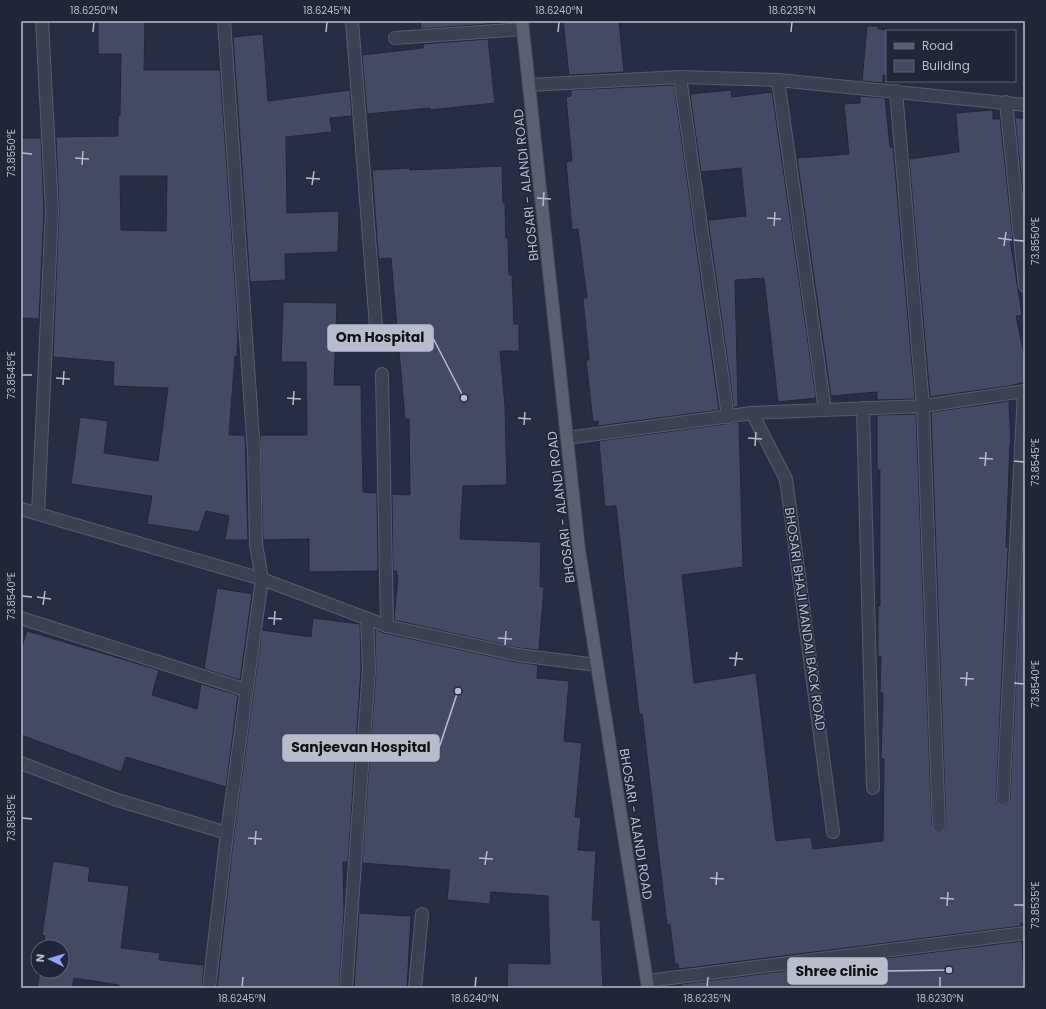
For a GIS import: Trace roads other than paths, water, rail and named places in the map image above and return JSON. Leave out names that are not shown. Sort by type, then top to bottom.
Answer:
[{"type":"main road","name":"BHOSARI - ALANDI ROAD","points":[[523,25],[579,550],[647,984]]},
{"type":"street","points":[[38,514],[52,210],[42,21]]},
{"type":"street","points":[[209,988],[226,833],[262,579],[256,544],[254,452],[224,21]]},
{"type":"street","points":[[352,21],[377,339]]},
{"type":"street","points":[[396,38],[523,25]]},
{"type":"street","points":[[530,85],[680,77],[778,80],[1025,105]]},
{"type":"street","points":[[680,77],[728,417]]},
{"type":"street","points":[[778,80],[825,410]]},
{"type":"street","points":[[896,91],[923,406],[939,826]]},
{"type":"street","points":[[1006,102],[1025,286]]},
{"type":"street","points":[[382,374],[387,626]]},
{"type":"street","points":[[567,438],[752,413],[923,406],[1024,391],[1004,799]]},
{"type":"street","points":[[863,408],[873,788]]},
{"type":"street","name":"BHOSARI BHAJI MANDAI BACK ROAD","points":[[752,413],[786,480],[833,832]]},
{"type":"street","points":[[21,510],[262,579],[387,626],[518,655],[597,665]]},
{"type":"street","points":[[21,618],[246,690]]},
{"type":"street","points":[[346,988],[369,669],[367,618]]},
{"type":"street","points":[[21,763],[114,799],[226,833]]},
{"type":"street","points":[[415,988],[422,914]]},
{"type":"street","points":[[647,984],[1025,933]]},
{"type":"place","name":"Om Hospital","points":[[464,398]]},
{"type":"place","name":"Sanjeevan Hospital","points":[[458,691]]},
{"type":"place","name":"Shree clinic","points":[[949,970]]}]
